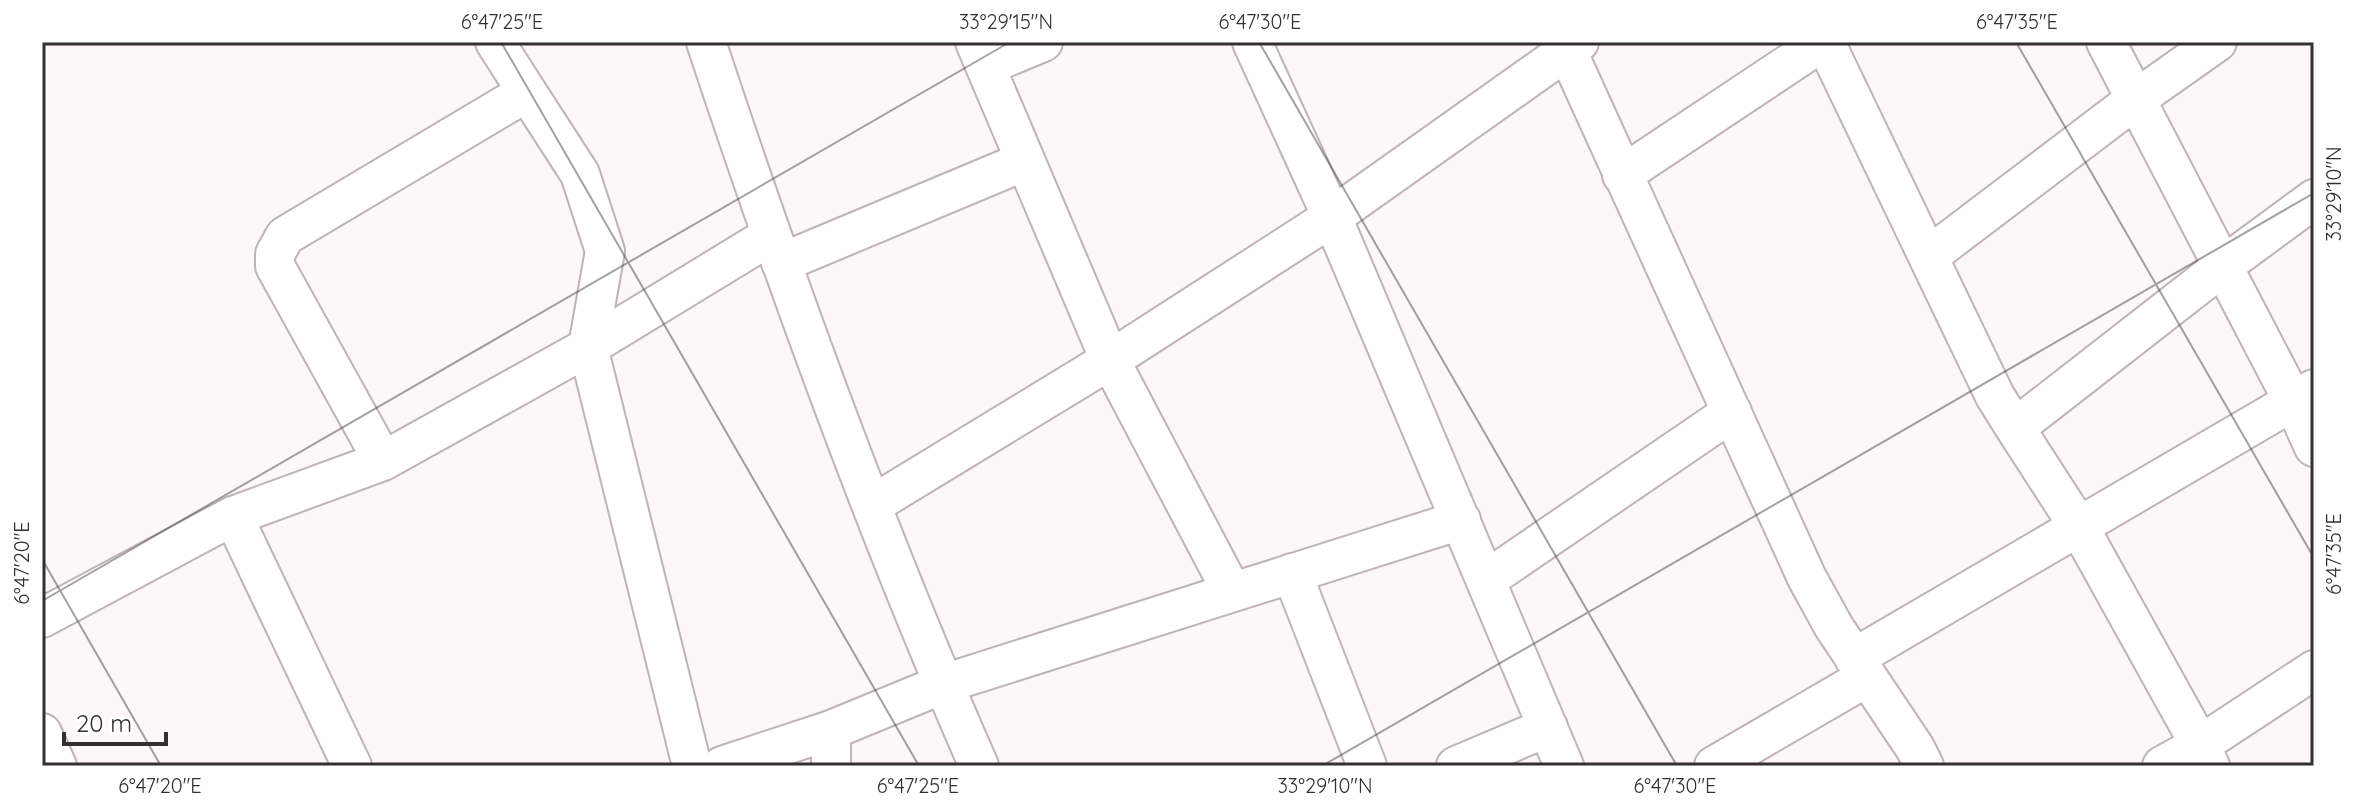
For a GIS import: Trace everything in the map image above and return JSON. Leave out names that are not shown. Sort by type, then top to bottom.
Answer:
[{"type":"street","points":[[495,42],[580,174],[605,251],[588,347],[692,766]]},
{"type":"street","points":[[706,42],[776,250],[872,505],[979,766]]},
{"type":"street","points":[[1043,42],[980,54],[1110,360],[1232,592]]},
{"type":"street","points":[[1252,42],[1332,217],[1564,766]]},
{"type":"street","points":[[1622,175],[1823,42],[1995,396],[2079,527],[2205,755]]},
{"type":"street","points":[[2106,42],[2223,266],[2304,395],[2314,447]]},
{"type":"street","points":[[1929,256],[2136,99],[2217,42]]},
{"type":"street","points":[[872,505],[1110,360],[1332,217],[1569,45],[1622,175],[1807,578],[1834,627],[1924,766]]},
{"type":"street","points":[[383,461],[275,266],[275,254],[285,236],[527,92]]},
{"type":"street","points":[[42,618],[233,516],[383,461],[588,347],[776,250],[1025,161]]},
{"type":"street","points":[[2015,428],[2314,199]]},
{"type":"street","points":[[1714,766],[1860,667],[2079,527],[2304,395]]},
{"type":"street","points":[[1486,580],[1732,412]]},
{"type":"street","points":[[233,516],[343,763]]},
{"type":"street","points":[[722,766],[831,748],[943,684],[1461,520]]},
{"type":"street","points":[[1292,573],[1367,766]]},
{"type":"street","points":[[2162,766],[2205,755],[2314,670]]},
{"type":"street","points":[[1456,766],[1548,727]]},
{"type":"street","points":[[42,733],[57,766]]}]
